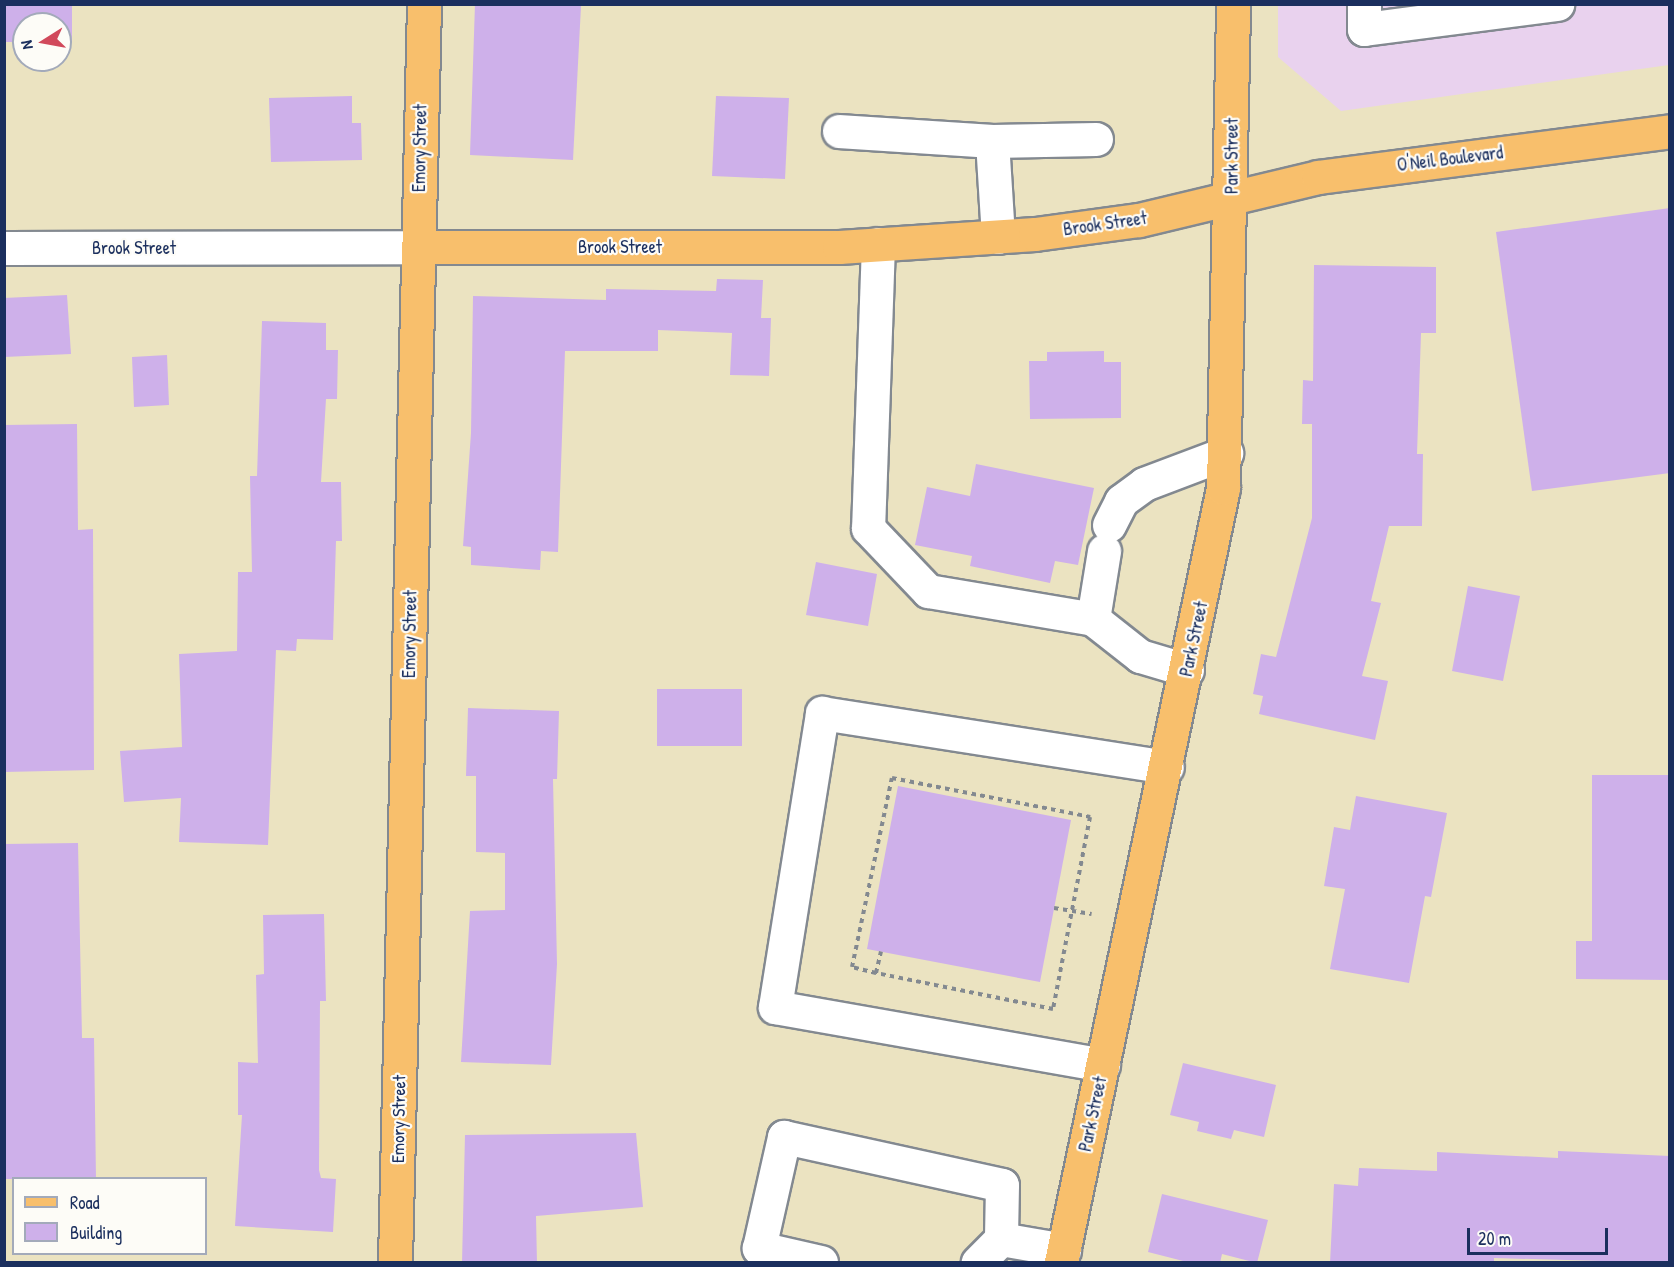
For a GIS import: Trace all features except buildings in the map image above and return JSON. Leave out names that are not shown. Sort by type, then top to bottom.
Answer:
[{"type":"main road","name":"Emory Street","points":[[395,1263],[424,4]]},
{"type":"main road","name":"Park Street","points":[[1062,1256],[1218,520],[1226,453],[1232,197],[1233,4]]},
{"type":"main road","name":"O'Neil Boulevard","points":[[1232,197],[1318,177],[1670,131]]},
{"type":"main road","name":"Brook Street","points":[[418,247],[878,244],[998,237],[1120,224],[1232,197]]},
{"type":"street","points":[[1364,4],[1364,29],[1557,4]]},
{"type":"street","points":[[839,131],[992,141],[1096,139]]},
{"type":"street","points":[[992,141],[998,237]]},
{"type":"street","points":[[878,244],[868,528],[928,591],[1093,619],[1140,656],[1187,670]]},
{"type":"street","name":"Brook Street","points":[[4,249],[418,247]]},
{"type":"street","points":[[1093,619],[1106,538],[1121,501],[1144,484],[1226,453]]},
{"type":"street","points":[[1103,1065],[775,1007],[822,713],[1167,767]]},
{"type":"street","points":[[821,1263],[759,1248],[784,1137],[1002,1185],[1001,1239],[978,1263]]},
{"type":"street","points":[[1001,1239],[1062,1256]]},
{"type":"path","points":[[892,778],[1090,817],[1072,911],[1053,1009],[852,967],[892,778]]},
{"type":"path","points":[[1054,908],[1104,915]]},
{"type":"path","points":[[876,973],[881,952]]},
{"type":"shaded area","points":[[1278,5],[1669,5],[1669,65],[1341,111],[1278,57]]}]
